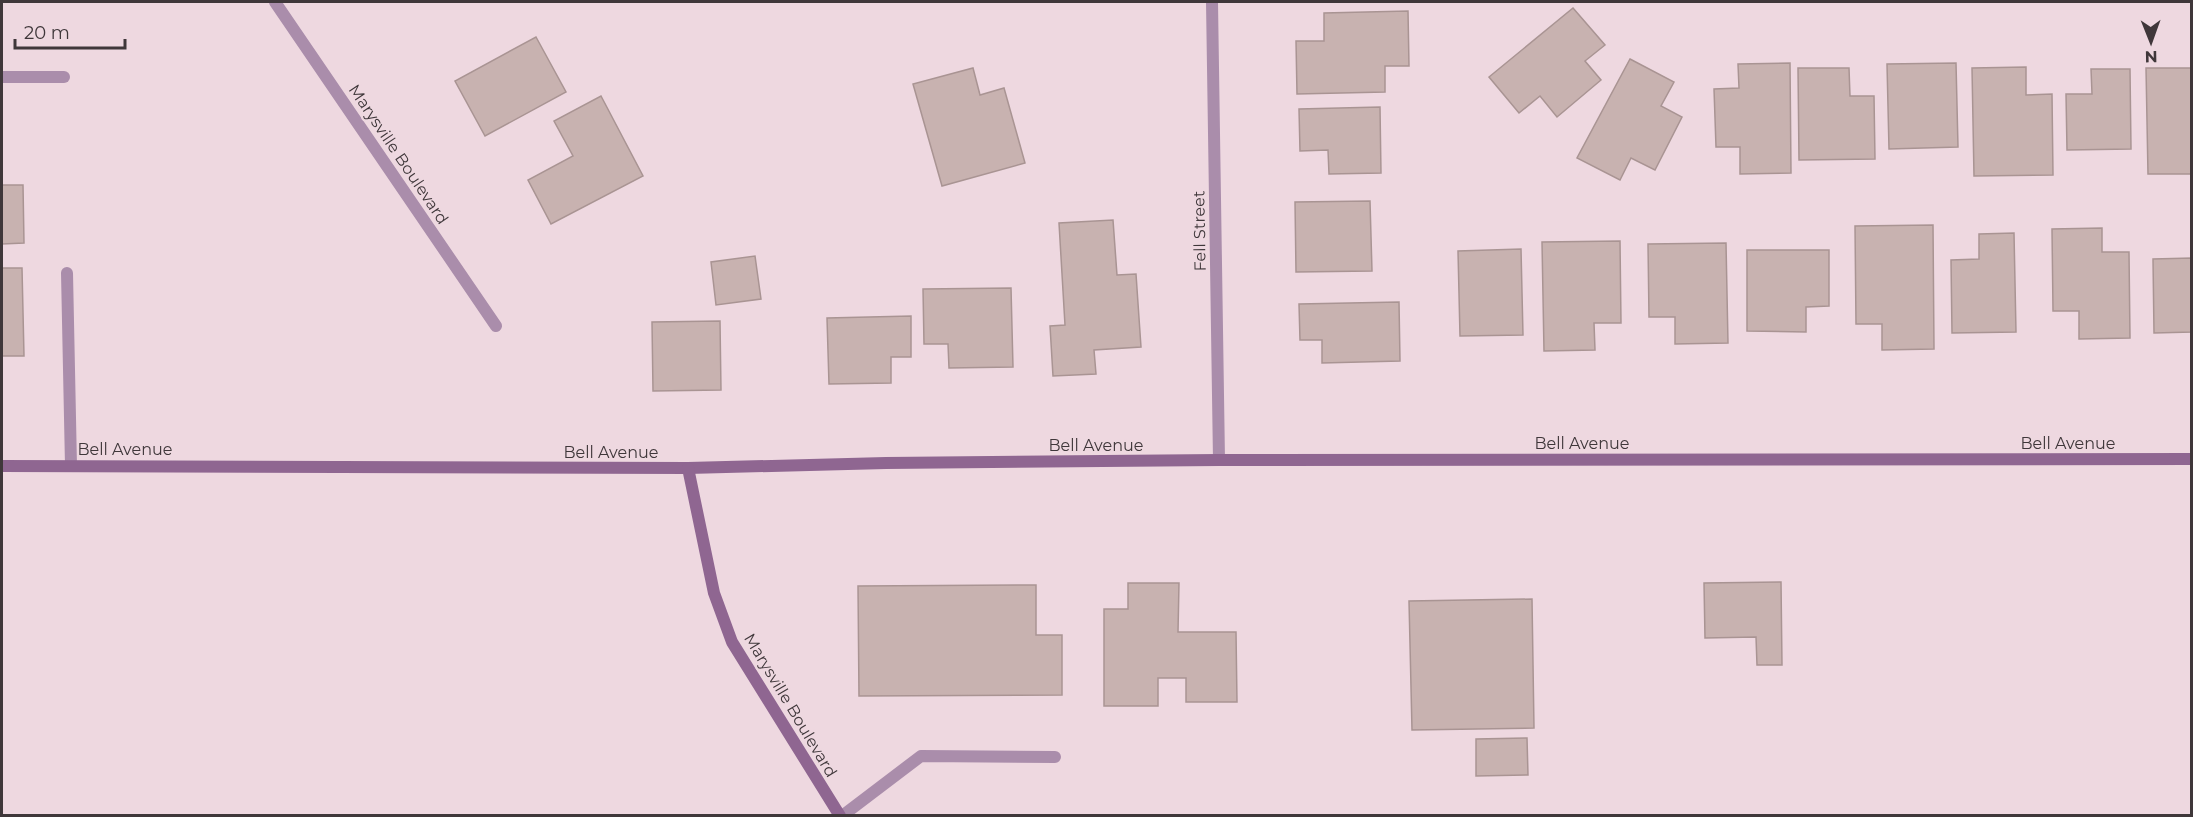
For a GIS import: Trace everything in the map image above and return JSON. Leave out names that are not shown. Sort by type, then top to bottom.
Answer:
[{"type":"main road","name":"Bell Avenue","points":[[2,466],[688,468],[886,463],[1219,460],[2192,459]]},
{"type":"main road","name":"Marysville Boulevard","points":[[688,468],[714,593],[732,642],[841,816]]},
{"type":"street","name":"Marysville Boulevard","points":[[275,2],[496,326]]},
{"type":"street","name":"Fell Street","points":[[1212,2],[1219,460]]},
{"type":"street","points":[[2,77],[64,77]]},
{"type":"street","points":[[67,273],[71,466]]},
{"type":"street","points":[[841,816],[921,756],[1055,757]]},
{"type":"building","points":[[1573,8],[1605,45],[1585,61],[1601,80],[1557,117],[1540,96],[1519,113],[1489,77]]},
{"type":"building","points":[[1408,11],[1409,66],[1385,66],[1385,92],[1297,94],[1296,41],[1324,41],[1324,13]]},
{"type":"building","points":[[536,37],[566,92],[485,136],[455,81]]},
{"type":"building","points":[[1630,59],[1674,82],[1661,106],[1682,117],[1655,170],[1631,158],[1620,180],[1577,158]]},
{"type":"building","points":[[1790,63],[1791,173],[1740,174],[1740,147],[1716,147],[1714,89],[1739,88],[1738,64]]},
{"type":"building","points":[[1956,63],[1958,147],[1889,149],[1887,64]]},
{"type":"building","points":[[2026,67],[2026,95],[2052,94],[2053,175],[1974,176],[1972,68]]},
{"type":"building","points":[[973,68],[980,95],[1004,88],[1025,163],[942,186],[913,84]]},
{"type":"building","points":[[1798,68],[1849,68],[1850,96],[1874,96],[1875,159],[1799,160]]},
{"type":"building","points":[[2146,68],[2192,68],[2192,174],[2148,174]]},
{"type":"building","points":[[2091,69],[2130,69],[2131,149],[2067,150],[2066,94],[2092,94]]},
{"type":"building","points":[[601,96],[643,176],[551,224],[528,180],[573,156],[554,121]]},
{"type":"building","points":[[1380,107],[1381,173],[1329,174],[1328,150],[1300,151],[1299,109]]},
{"type":"building","points":[[2,185],[23,185],[24,243],[2,244]]},
{"type":"building","points":[[1370,201],[1372,271],[1296,272],[1295,202]]},
{"type":"building","points":[[1113,220],[1117,275],[1136,274],[1141,347],[1094,350],[1096,374],[1053,376],[1050,326],[1065,325],[1059,223]]},
{"type":"building","points":[[1933,225],[1934,349],[1882,350],[1882,324],[1856,324],[1855,226]]},
{"type":"building","points":[[2102,228],[2102,252],[2129,252],[2130,338],[2079,339],[2079,311],[2053,311],[2052,229]]},
{"type":"building","points":[[2014,233],[2016,332],[1952,333],[1951,260],[1979,259],[1979,234]]},
{"type":"building","points":[[1620,241],[1621,323],[1594,323],[1595,350],[1544,351],[1542,242]]},
{"type":"building","points":[[1726,243],[1728,343],[1675,344],[1675,317],[1649,317],[1648,244]]},
{"type":"building","points":[[1521,249],[1523,335],[1460,336],[1458,251]]},
{"type":"building","points":[[1747,250],[1829,250],[1829,306],[1806,307],[1806,332],[1747,331]]},
{"type":"building","points":[[755,256],[761,299],[716,305],[711,262]]},
{"type":"building","points":[[2192,258],[2192,332],[2154,333],[2153,259]]},
{"type":"building","points":[[2,268],[22,268],[24,356],[2,356]]},
{"type":"building","points":[[1011,288],[1013,367],[949,368],[948,344],[924,344],[923,289]]},
{"type":"building","points":[[1399,302],[1400,361],[1322,363],[1322,340],[1300,340],[1299,304]]},
{"type":"building","points":[[911,316],[911,357],[891,357],[891,383],[829,384],[827,318]]},
{"type":"building","points":[[720,321],[721,390],[653,391],[652,322]]},
{"type":"building","points":[[1781,582],[1782,665],[1757,665],[1756,637],[1705,638],[1704,583]]},
{"type":"building","points":[[1128,583],[1179,583],[1178,632],[1236,632],[1237,702],[1186,702],[1186,678],[1158,678],[1158,706],[1104,706],[1104,609],[1128,609]]},
{"type":"building","points":[[1036,585],[1036,635],[1062,635],[1062,695],[859,696],[858,586]]},
{"type":"building","points":[[1532,599],[1534,728],[1412,730],[1409,601]]},
{"type":"building","points":[[1527,738],[1528,775],[1476,776],[1476,739]]}]
